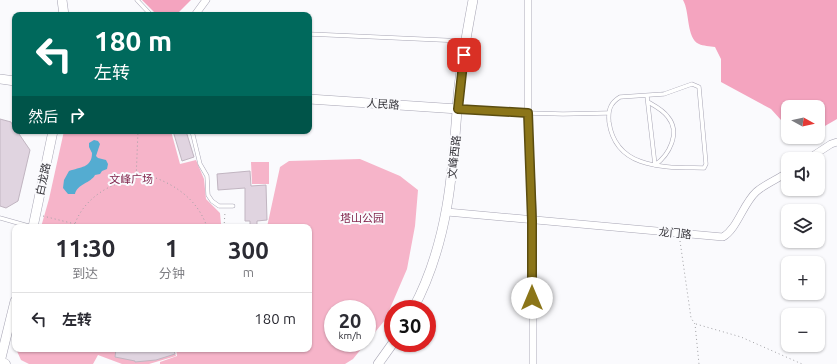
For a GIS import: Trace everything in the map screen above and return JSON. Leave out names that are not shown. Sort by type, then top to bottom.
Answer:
[{"type":"main road","points":[[0,362],[5,364]]},
{"type":"street","points":[[62,0],[64,12]]},
{"type":"street","points":[[197,12],[206,0]]},
{"type":"street","name":"文峰西路","points":[[417,300],[432,270],[447,212],[453,168],[465,42],[473,0]]},
{"type":"street","points":[[528,0],[528,113],[532,221],[533,364]]},
{"type":"street","points":[[0,79],[12,81]]},
{"type":"street","name":"人民路","points":[[312,100],[458,109]]},
{"type":"street","points":[[458,109],[528,113]]},
{"type":"street","name":"白龙路","points":[[33,224],[52,134]]},
{"type":"street","points":[[818,152],[830,144],[837,142]]},
{"type":"street","name":"龙门路","points":[[447,212],[532,221],[723,237],[728,234],[742,210],[756,192],[781,176]]},
{"type":"street","points":[[0,362],[12,312]]},
{"type":"street","points":[[382,363],[388,352]]},
{"type":"lane","points":[[137,0],[148,12]]},
{"type":"lane","points":[[312,34],[465,42]]},
{"type":"lane","points":[[692,84],[699,87],[705,166],[655,166],[642,163],[624,152],[616,141],[610,128],[608,112],[611,104],[620,97],[647,96],[673,92],[692,84]]},
{"type":"lane","points":[[647,96],[655,166]]},
{"type":"lane","points":[[648,102],[669,118],[673,138],[664,159],[655,166]]},
{"type":"lane","points":[[528,113],[563,114],[608,112]]},
{"type":"lane","points":[[193,134],[200,164],[207,176],[208,195],[218,206],[233,206]]},
{"type":"lane","points":[[0,218],[21,224]]},
{"type":"path","points":[[35,214],[75,224],[84,208],[97,195],[112,186],[136,180],[138,134]]},
{"type":"path","points":[[137,172],[157,178],[182,192],[194,203],[204,218],[206,224]]},
{"type":"path","points":[[224,224],[225,206]]},
{"type":"path","points":[[679,234],[691,318],[695,324],[699,364]]},
{"type":"path","points":[[695,324],[741,337],[802,364]]},
{"type":"green space","name":"文峰广场","points":[[63,134],[172,134],[180,164],[196,160],[204,179],[206,199],[220,213],[221,224],[42,224]]},
{"type":"green space","name":"塔山公园","points":[[360,159],[400,176],[418,190],[415,226],[407,269],[394,300],[384,300],[384,321],[376,331],[376,300],[324,300],[324,352],[359,352],[353,359],[345,364],[160,364],[160,362],[177,356],[176,352],[312,352],[312,224],[268,224],[280,167],[289,161]]},
{"type":"green space","points":[[251,162],[269,162],[269,184],[252,184]]},
{"type":"green space","points":[[17,352],[175,352],[176,356],[149,364],[122,364],[98,355],[93,364],[29,364],[21,360]]},
{"type":"shaded area","points":[[142,0],[191,0],[179,12],[154,12]]},
{"type":"shaded area","points":[[683,0],[837,0],[837,119],[825,126],[825,100],[781,100],[781,120],[771,109],[721,82],[721,59],[715,47],[701,45],[695,41],[690,31]]},
{"type":"water","points":[[94,140],[98,141],[100,144],[96,156],[106,160],[108,164],[107,169],[102,171],[100,174],[95,175],[78,188],[75,194],[68,194],[63,188],[64,180],[69,171],[85,166],[90,162],[92,153],[89,143]]},
{"type":"building","points":[[0,119],[11,122],[12,134],[19,134],[30,150],[18,201],[6,208],[0,206]]},
{"type":"building","points":[[174,134],[187,134],[194,157],[182,161]]},
{"type":"building","points":[[250,171],[251,186],[266,185],[267,220],[257,221],[257,224],[250,224],[250,221],[245,221],[245,188],[218,190],[217,174]]},
{"type":"building","points":[[116,352],[175,352],[175,354],[156,360],[135,362],[115,357]]},
{"type":"route","points":[[464,55],[458,95],[458,109],[528,113],[532,221],[532,298]]}]
